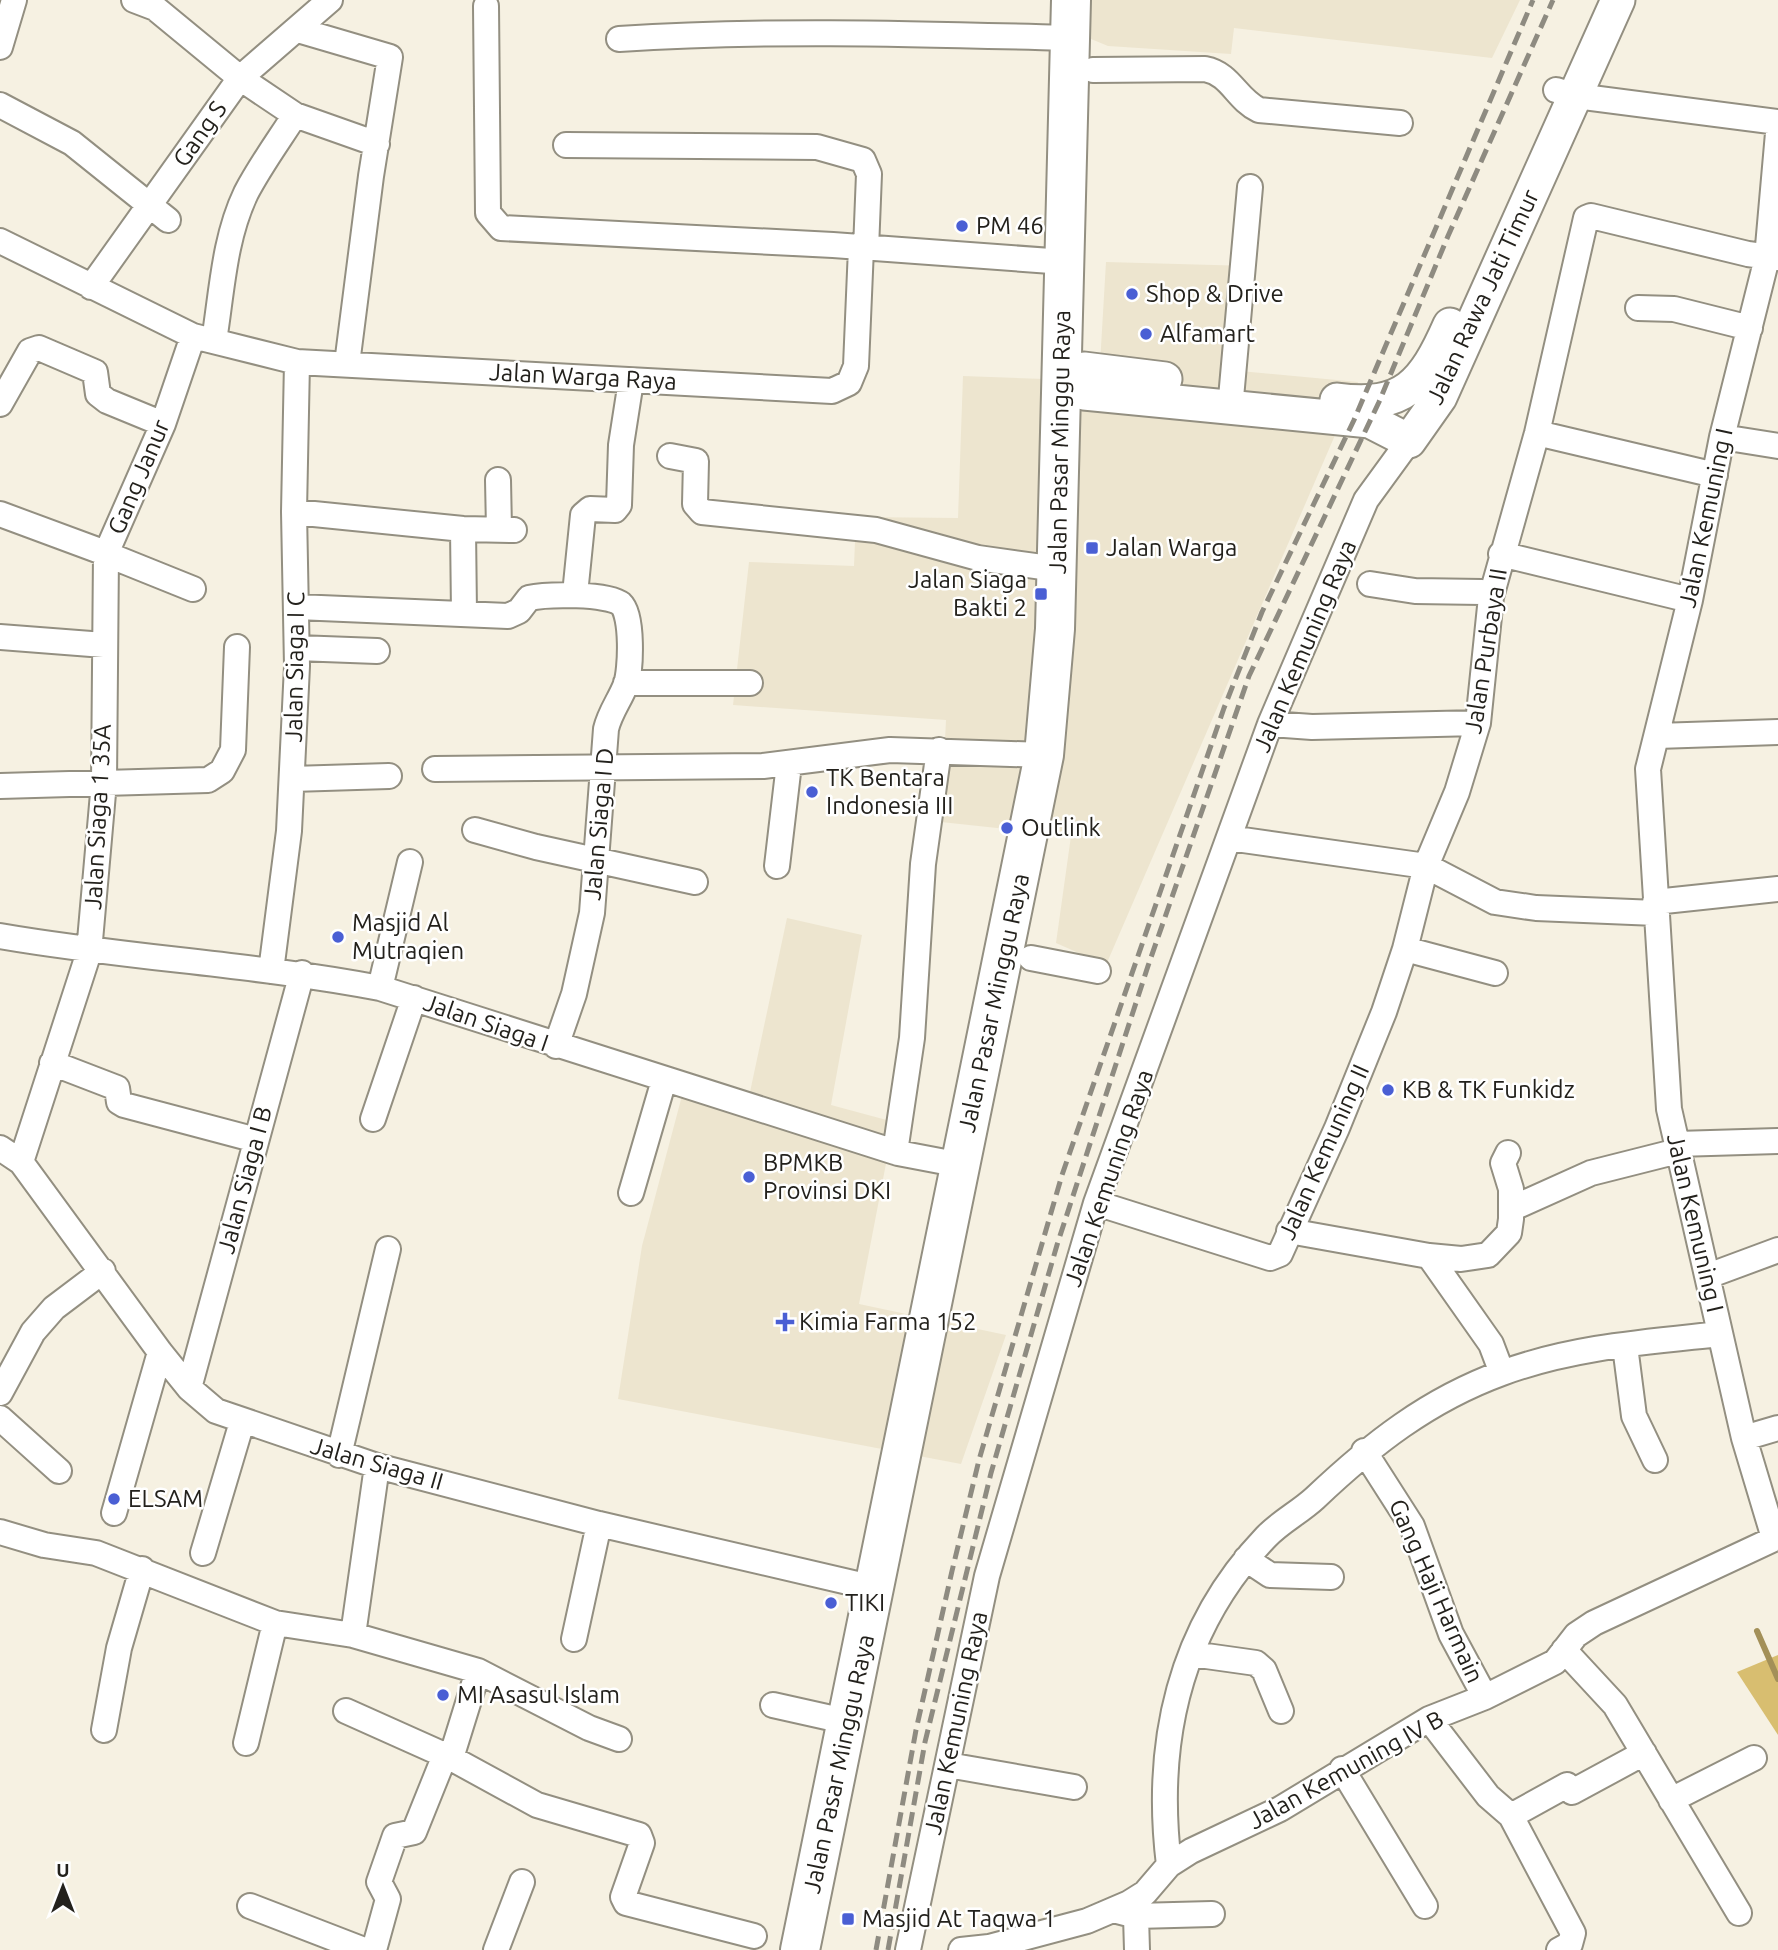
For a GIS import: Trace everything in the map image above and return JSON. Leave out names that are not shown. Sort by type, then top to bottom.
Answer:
[{"type":"main road","name":"Jalan Pasar Minggu Raya","points":[[800,1950],[834,1718],[868,1586],[950,1162],[1044,755],[1055,629],[1071,0]]},
{"type":"main road","name":"Jalan Pasar Minggu Raya","points":[[825,1950],[1031,958],[1069,757],[1084,381],[1093,0]]},
{"type":"main road","name":"Jalan Rawa Jati Timur","points":[[1084,381],[1231,398],[1370,421],[1409,441],[1440,397],[1566,93],[1595,0]]},
{"type":"main road","name":"Jalan Rawa Jati Timur","points":[[1231,398],[1360,403],[1379,402],[1405,394],[1436,358],[1566,93],[1618,0]]},
{"type":"main road","points":[[1436,358],[1440,397]]},
{"type":"street","points":[[0,47],[14,0]]},
{"type":"street","points":[[134,0],[155,8],[240,78],[295,115],[377,144]]},
{"type":"street","name":"Gang S","points":[[92,287],[159,213],[240,78],[330,0]]},
{"type":"street","points":[[486,6],[488,213],[496,225],[509,230],[863,248],[1065,262]]},
{"type":"street","points":[[298,30],[389,55],[347,364]]},
{"type":"street","points":[[619,39],[726,32],[1071,38]]},
{"type":"street","points":[[1093,70],[1205,69],[1221,74],[1244,101],[1258,110],[1400,123]]},
{"type":"street","points":[[1566,93],[1778,122]]},
{"type":"street","points":[[0,105],[72,143],[159,213]]},
{"type":"street","name":"Gang Janur","points":[[0,514],[100,551],[108,550],[204,338],[237,218],[247,192],[295,115]]},
{"type":"street","name":"Jalan Kemuning I","points":[[1776,1537],[1744,1438],[1678,1148],[1664,1056],[1647,769],[1690,600],[1721,437],[1772,258],[1778,133]]},
{"type":"street","points":[[566,145],[817,147],[863,160],[869,174],[863,248]]},
{"type":"street","points":[[1231,398],[1250,187]]},
{"type":"street","name":"Jalan Purbaya II","points":[[1426,866],[1457,792],[1478,723],[1491,597],[1537,433],[1586,218],[1591,216],[1772,258]]},
{"type":"street","name":"Jalan Warga Raya","points":[[0,241],[204,338],[297,362],[832,391],[841,388],[853,377],[856,366],[863,248]]},
{"type":"street","points":[[1638,308],[1674,309],[1750,328]]},
{"type":"street","points":[[0,404],[30,351],[39,348],[95,372],[98,394],[107,401],[163,424]]},
{"type":"street","name":"Jalan Siaga I C","points":[[271,971],[289,831],[298,648],[294,512],[297,362]]},
{"type":"street","points":[[297,607],[508,616],[519,611],[529,598],[575,594],[583,515],[590,509],[615,510],[620,505],[621,445],[631,380]]},
{"type":"street","points":[[1537,433],[1715,475]]},
{"type":"street","points":[[1721,437],[1778,446]]},
{"type":"street","name":"Jalan Kemuning Raya","points":[[908,1950],[987,1576],[1096,1203],[1270,724],[1366,499],[1409,441]]},
{"type":"street","points":[[670,456],[696,461],[695,504],[702,512],[876,530],[974,556],[1057,569]]},
{"type":"street","points":[[294,512],[463,529],[506,529],[498,480]]},
{"type":"street","points":[[463,529],[464,613]]},
{"type":"street","name":"Jalan Siaga 1 35A","points":[[21,1161],[89,952],[104,782],[106,554],[193,589]]},
{"type":"street","points":[[1501,554],[1690,600]]},
{"type":"street","points":[[1370,584],[1415,591],[1482,592],[1491,597]]},
{"type":"street","name":"Jalan Siaga I D","points":[[556,1046],[583,957],[596,860],[608,720],[626,683],[629,628],[620,604],[575,594]]},
{"type":"street","points":[[0,637],[104,645]]},
{"type":"street","points":[[0,786],[208,780],[222,771],[233,750],[237,647]]},
{"type":"street","points":[[298,648],[377,651]]},
{"type":"street","points":[[626,683],[750,683]]},
{"type":"street","points":[[1270,724],[1312,727],[1478,723]]},
{"type":"street","points":[[1657,736],[1778,732]]},
{"type":"street","points":[[435,769],[789,764],[890,750],[1044,755]]},
{"type":"street","points":[[897,1152],[912,1038],[923,863],[948,750]]},
{"type":"street","points":[[777,866],[789,764]]},
{"type":"street","points":[[292,779],[389,776]]},
{"type":"street","points":[[475,830],[695,882]]},
{"type":"street","points":[[1229,838],[1426,866],[1495,902],[1536,908],[1655,908],[1778,889]]},
{"type":"street","points":[[380,988],[410,862]]},
{"type":"street","name":"Jalan Kemuning II","points":[[1096,1203],[1270,1258],[1280,1254],[1337,1128],[1384,1012],[1405,949],[1426,866]]},
{"type":"street","name":"Jalan Siaga I","points":[[0,936],[89,952],[302,973],[380,988],[897,1152],[950,1162]]},
{"type":"street","points":[[1405,949],[1495,974]]},
{"type":"street","points":[[1031,958],[1098,971]]},
{"type":"street","name":"Jalan Siaga I B","points":[[189,1388],[302,973]]},
{"type":"street","points":[[373,1119],[414,998]]},
{"type":"street","points":[[52,1063],[117,1088],[119,1102],[124,1105],[256,1140]]},
{"type":"street","points":[[631,1193],[664,1080]]},
{"type":"street","points":[[1513,1208],[1591,1173],[1678,1148],[1778,1142]]},
{"type":"street","name":"Jalan Siaga II","points":[[0,1148],[21,1161],[160,1352],[189,1388],[216,1411],[377,1466],[599,1524],[868,1586]]},
{"type":"street","points":[[1289,1231],[1429,1256],[1461,1259],[1488,1255],[1508,1233],[1513,1208],[1503,1163],[1508,1153]]},
{"type":"street","points":[[339,1455],[388,1249]]},
{"type":"street","points":[[1708,1276],[1778,1250]]},
{"type":"street","points":[[1429,1256],[1491,1344],[1502,1373]]},
{"type":"street","points":[[0,1393],[33,1332],[54,1308],[103,1272]]},
{"type":"street","points":[[1125,1913],[1169,1865],[1164,1790],[1166,1741],[1177,1696],[1192,1654],[1229,1581],[1268,1534],[1306,1507],[1364,1451],[1416,1413],[1452,1393],[1502,1373],[1595,1348],[1720,1334]]},
{"type":"street","points":[[1625,1346],[1634,1416],[1655,1460]]},
{"type":"street","points":[[114,1513],[160,1352]]},
{"type":"street","points":[[0,1418],[59,1471]]},
{"type":"street","points":[[203,1553],[242,1422]]},
{"type":"street","points":[[1744,1438],[1778,1428]]},
{"type":"street","name":"Gang Haji Harmain","points":[[1364,1451],[1412,1526],[1451,1634],[1485,1697]]},
{"type":"street","points":[[353,1636],[377,1466]]},
{"type":"street","points":[[574,1639],[599,1524]]},
{"type":"street","points":[[0,1532],[44,1545],[96,1553],[275,1623],[353,1636],[478,1671],[589,1728],[619,1739]]},
{"type":"street","name":"Jalan Kemuning IV B","points":[[1169,1865],[1280,1809],[1342,1769],[1429,1719],[1485,1697],[1555,1662],[1576,1635],[1594,1623],[1722,1565],[1776,1537]]},
{"type":"street","points":[[1246,1559],[1270,1575],[1331,1577]]},
{"type":"street","points":[[104,1730],[119,1648],[142,1569]]},
{"type":"street","points":[[246,1743],[275,1623]]},
{"type":"street","points":[[1564,1650],[1615,1705],[1739,1913]]},
{"type":"street","points":[[1192,1654],[1256,1663],[1264,1670],[1281,1711]]},
{"type":"street","points":[[374,1950],[388,1899],[379,1882],[395,1836],[414,1832],[448,1757],[478,1671]]},
{"type":"street","points":[[774,1705],[834,1718]]},
{"type":"street","points":[[346,1711],[448,1757],[537,1805],[639,1835],[642,1843],[623,1896],[626,1903],[754,1936]]},
{"type":"street","points":[[1429,1719],[1488,1796],[1511,1816],[1573,1933],[1570,1944],[1559,1950]]},
{"type":"street","points":[[1511,1816],[1567,1785],[1572,1792],[1644,1754]]},
{"type":"street","points":[[1671,1800],[1754,1758]]},
{"type":"street","points":[[948,1765],[1074,1787]]},
{"type":"street","points":[[1342,1769],[1425,1906]]},
{"type":"street","points":[[496,1950],[522,1882]]},
{"type":"street","points":[[250,1906],[364,1950]]},
{"type":"street","points":[[1125,1913],[1137,1950]]},
{"type":"street","points":[[961,1950],[1001,1944],[1125,1913],[1212,1914]]},
{"type":"shaded area","points":[[1062,0],[1520,0],[1492,58],[1234,28],[1231,54],[1108,46],[1062,27]]},
{"type":"shaded area","points":[[1106,262],[1250,266],[1240,371],[1358,382],[1106,965],[1056,943],[1071,836],[941,822],[946,720],[733,705],[749,562],[854,566],[856,517],[958,518],[963,376],[1099,381]]},
{"type":"shaded area","points":[[787,918],[862,935],[831,1105],[894,1122],[859,1304],[1006,1335],[961,1464],[618,1399],[642,1246],[687,1077],[750,1092]]},
{"type":"shaded area","points":[[1778,1655],[1778,1735],[1737,1672]]},
{"type":"waterway","points":[[1757,1631],[1778,1679]]},
{"type":"railway","points":[[876,1950],[916,1730],[952,1571],[979,1460],[1062,1175],[1224,708],[1262,612],[1354,420],[1533,0]]},
{"type":"railway","points":[[888,1950],[925,1742],[991,1473],[1057,1245],[1148,966],[1249,676],[1379,402],[1448,236],[1553,0]]},
{"type":"place","name":"PM 46","points":[[962,226]]},
{"type":"place","name":"Shop & Drive","points":[[1132,294]]},
{"type":"place","name":"Alfamart","points":[[1146,334]]},
{"type":"place","name":"Jalan Warga","points":[[1092,548]]},
{"type":"place","name":"Jalan Siaga Bakti 2","points":[[1041,594]]},
{"type":"place","name":"TK Bentara Indonesia III","points":[[812,792]]},
{"type":"place","name":"Outlink","points":[[1007,828]]},
{"type":"place","name":"Masjid Al Mutraqien","points":[[338,937]]},
{"type":"place","name":"KB & TK Funkidz","points":[[1388,1090]]},
{"type":"place","name":"BPMKB Provinsi DKI","points":[[749,1177]]},
{"type":"place","name":"Kimia Farma 152","points":[[785,1322]]},
{"type":"place","name":"ELSAM","points":[[114,1499]]},
{"type":"place","name":"TIKI","points":[[831,1603]]},
{"type":"place","name":"MI Asasul Islam","points":[[443,1695]]},
{"type":"place","name":"Masjid At Taqwa 1","points":[[848,1919]]}]
